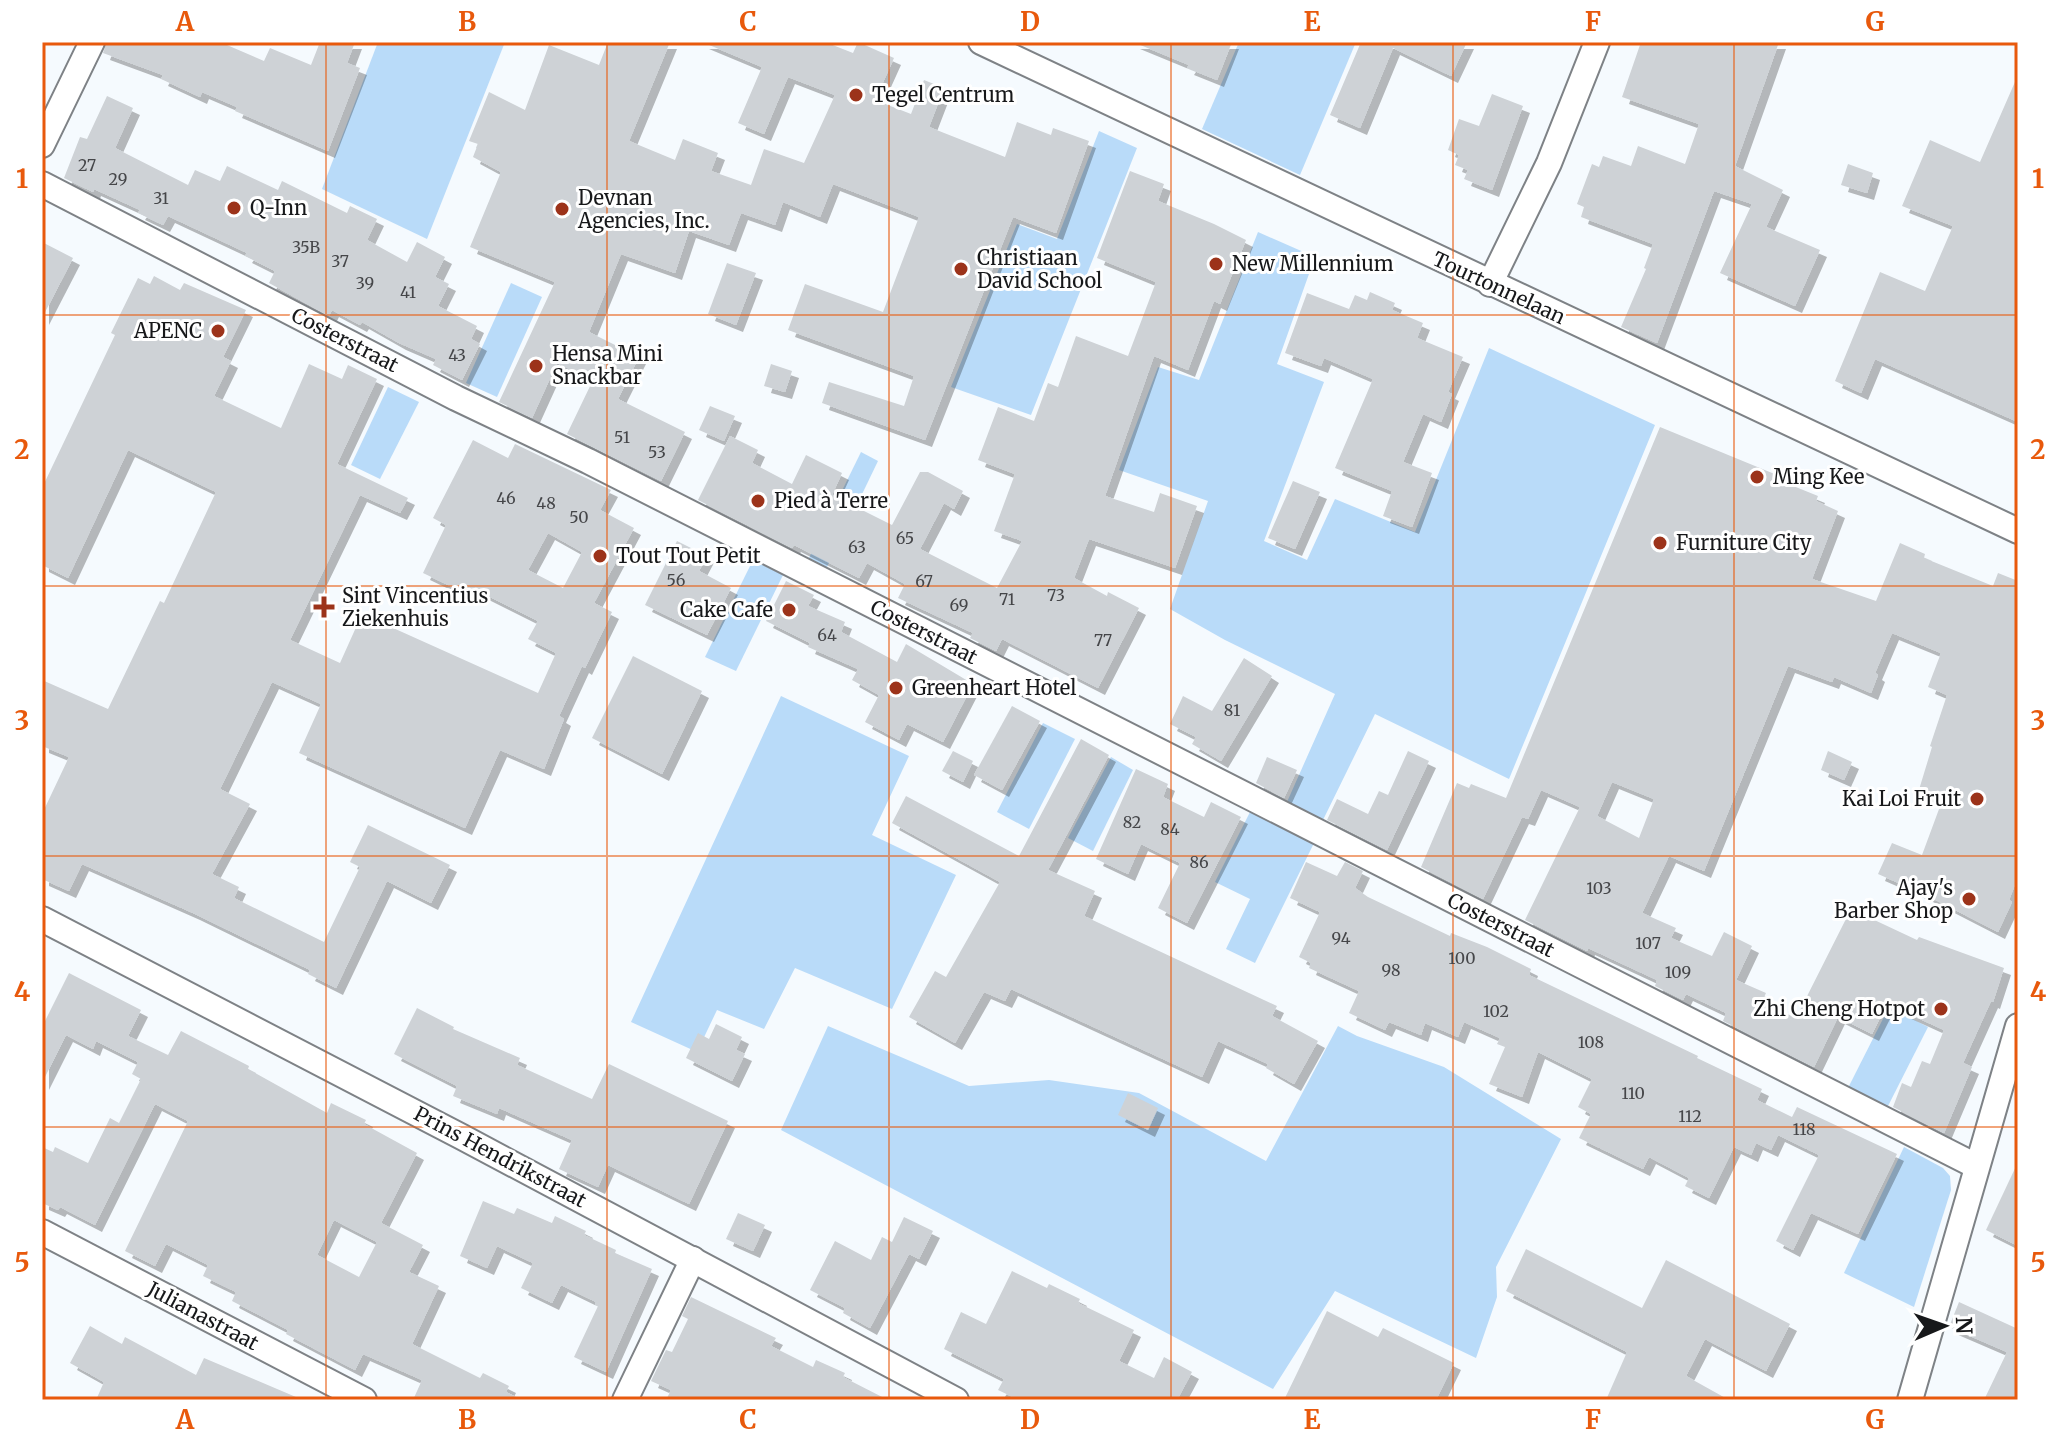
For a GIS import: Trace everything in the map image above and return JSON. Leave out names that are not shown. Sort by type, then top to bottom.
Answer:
[{"type":"street","points":[[42,145],[92,42]]},
{"type":"street","name":"Tourtonnelaan","points":[[981,42],[2018,531]]},
{"type":"street","points":[[1490,284],[1549,163],[1597,42]]},
{"type":"street","name":"Costerstraat","points":[[42,184],[456,398],[588,461],[1976,1166]]},
{"type":"street","name":"Prins Hendrikstraat","points":[[42,919],[956,1400]]},
{"type":"street","points":[[1910,1400],[2018,1026]]},
{"type":"street","name":"Julianastraat","points":[[42,1232],[364,1400]]},
{"type":"street","points":[[625,1400],[693,1259]]},
{"type":"shaded area","points":[[378,42],[505,42],[427,239],[322,189]]},
{"type":"shaded area","points":[[1239,42],[1356,42],[1300,175],[1202,129]]},
{"type":"shaded area","points":[[1099,131],[1137,148],[1031,415],[951,387],[1017,224],[1057,239]]},
{"type":"shaded area","points":[[1258,232],[1315,257],[1277,364],[1324,382],[1264,541],[1307,560],[1335,499],[1415,532],[1489,348],[1655,425],[1509,779],[1375,714],[1323,820],[1287,802],[1335,694],[1170,609],[1208,501],[1119,470],[1158,367],[1199,380]]},
{"type":"shaded area","points":[[511,283],[542,297],[497,397],[466,383]]},
{"type":"shaded area","points":[[388,387],[419,402],[380,479],[351,465]]},
{"type":"shaded area","points":[[861,452],[878,461],[826,569],[808,560]]},
{"type":"shaded area","points":[[753,560],[783,575],[736,671],[705,657]]},
{"type":"shaded area","points":[[781,696],[909,756],[872,835],[956,875],[892,1009],[795,968],[764,1029],[717,1010],[697,1052],[631,1022]]},
{"type":"shaded area","points":[[1043,723],[1075,739],[1029,829],[997,812]]},
{"type":"shaded area","points":[[1111,757],[1133,770],[1093,851],[1068,838]]},
{"type":"shaded area","points":[[1250,812],[1314,843],[1255,963],[1226,949],[1250,899],[1215,882]]},
{"type":"shaded area","points":[[1889,1007],[1928,1027],[1887,1108],[1848,1088]]},
{"type":"shaded area","points":[[828,1026],[969,1086],[1049,1080],[1139,1093],[1266,1161],[1338,1026],[1357,1036],[1444,1067],[1561,1139],[1496,1267],[1497,1297],[1476,1358],[1335,1291],[1273,1389],[781,1130]]},
{"type":"shaded area","points":[[1904,1147],[1943,1168],[1950,1176],[1951,1190],[1914,1307],[1844,1273]]},
{"type":"building","points":[[107,42],[220,42],[264,61],[270,48],[311,65],[320,42],[355,42],[347,63],[360,68],[328,151],[235,111],[237,107],[202,92],[200,97],[161,79],[163,75],[103,53]]},
{"type":"building","points":[[608,42],[670,42],[629,141],[675,160],[683,139],[718,153],[711,171],[751,185],[764,149],[804,163],[835,95],[788,77],[764,134],[738,123],[762,67],[702,42],[825,42],[853,53],[858,42],[894,58],[875,100],[911,114],[924,80],[944,88],[929,127],[1005,157],[1017,122],[1051,135],[1053,128],[1089,141],[1056,233],[1013,217],[925,440],[822,403],[829,382],[904,406],[914,376],[788,330],[805,284],[883,312],[919,217],[833,184],[820,217],[783,202],[775,225],[741,213],[729,245],[689,231],[675,273],[621,254],[589,332],[639,357],[618,399],[685,432],[661,481],[567,434],[593,380],[557,363],[532,418],[499,402],[555,282],[470,247],[501,172],[473,157],[478,144],[469,141],[489,92],[525,110],[549,45],[599,65]]},
{"type":"building","points":[[1133,42],[1232,42],[1217,80]]},
{"type":"building","points":[[1361,42],[1467,42],[1451,76],[1393,48],[1360,128],[1330,115]]},
{"type":"building","points":[[1641,42],[1779,42],[1735,166],[1783,190],[1766,227],[1820,250],[1795,306],[1720,273],[1752,204],[1714,191],[1657,343],[1621,327],[1646,269],[1653,244],[1581,217],[1584,207],[1577,204],[1592,164],[1599,167],[1603,156],[1631,166],[1638,146],[1685,164],[1699,124],[1622,97]]},
{"type":"building","points":[[2018,75],[2018,422],[1875,359],[1861,393],[1835,381],[1880,272],[1925,291],[1953,226],[1902,206],[1930,140],[1980,162]]},
{"type":"building","points":[[1492,94],[1523,106],[1492,190],[1464,179],[1468,170],[1455,165],[1459,155],[1448,150],[1459,119],[1479,126]]},
{"type":"building","points":[[107,96],[133,108],[115,148],[188,185],[195,170],[220,181],[227,166],[278,190],[282,181],[347,213],[350,206],[377,219],[367,240],[407,262],[417,242],[445,257],[435,277],[449,284],[438,306],[477,326],[471,339],[480,344],[462,380],[433,365],[436,359],[362,322],[360,325],[332,310],[329,316],[269,283],[275,271],[245,256],[247,253],[168,216],[163,225],[138,213],[140,210],[64,178],[80,137],[87,139]]},
{"type":"building","points":[[1848,164],[1873,173],[1867,193],[1841,185]]},
{"type":"building","points":[[1130,171],[1164,184],[1158,201],[1246,240],[1220,304],[1214,301],[1188,370],[1154,356],[1105,496],[1154,512],[1160,493],[1197,506],[1175,568],[1089,539],[1074,578],[1107,596],[1108,592],[1139,608],[1098,688],[1002,639],[996,651],[970,638],[973,633],[898,598],[905,584],[867,563],[859,578],[698,500],[730,436],[758,450],[752,463],[792,484],[806,455],[842,473],[832,495],[892,525],[920,472],[928,472],[963,491],[954,509],[944,503],[920,549],[997,588],[1022,541],[994,531],[1015,474],[978,460],[998,407],[1034,421],[1048,383],[1058,387],[1076,336],[1128,356],[1156,282],[1097,258]]},
{"type":"building","points":[[42,242],[73,258],[42,318]]},
{"type":"building","points":[[727,263],[756,273],[736,325],[708,314]]},
{"type":"building","points":[[154,276],[180,290],[184,283],[246,310],[223,357],[231,361],[214,396],[281,428],[309,364],[342,379],[348,365],[377,379],[337,464],[408,498],[400,513],[360,495],[290,640],[340,663],[362,614],[538,693],[556,653],[528,639],[538,621],[476,590],[473,597],[423,573],[446,525],[433,518],[473,440],[508,458],[515,444],[611,490],[600,510],[634,528],[594,603],[612,612],[559,716],[564,719],[544,769],[500,750],[465,828],[299,753],[321,704],[272,682],[220,789],[250,804],[212,874],[239,887],[234,898],[324,942],[360,867],[350,862],[368,825],[450,865],[431,903],[387,881],[336,988],[308,974],[310,970],[82,864],[69,891],[42,879],[42,814],[69,757],[42,746],[42,680],[108,709],[160,601],[164,603],[216,492],[128,450],[68,578],[42,565],[42,488],[115,335],[111,333],[138,278],[150,284]],"holes":[[[548,533],[582,552],[563,588],[528,570]]]},
{"type":"building","points":[[1370,292],[1395,303],[1392,310],[1423,323],[1417,338],[1463,357],[1448,392],[1452,394],[1441,422],[1423,414],[1403,462],[1432,473],[1412,527],[1383,516],[1392,491],[1335,468],[1373,379],[1324,358],[1321,366],[1285,353],[1307,293],[1349,309],[1355,295],[1367,300]]},
{"type":"building","points":[[771,364],[792,371],[785,392],[764,386]]},
{"type":"building","points":[[710,406],[735,416],[724,441],[699,430]]},
{"type":"building","points":[[1660,427],[1782,477],[1781,481],[1818,496],[1816,501],[1838,511],[1812,579],[1876,601],[1900,543],[1925,554],[1924,558],[1993,586],[1998,573],[2018,581],[2018,877],[2009,900],[2012,902],[1998,932],[1878,874],[1892,843],[1922,855],[1942,801],[1918,793],[1947,695],[1928,687],[1941,653],[1892,633],[1875,673],[1878,675],[1871,693],[1834,677],[1832,682],[1788,666],[1704,871],[1669,856],[1642,913],[1676,928],[1671,938],[1712,956],[1724,932],[1752,946],[1736,980],[1766,993],[1762,1002],[1796,1018],[1851,909],[1917,940],[1919,937],[2004,968],[1993,1002],[1963,1063],[1972,1067],[1944,1133],[1893,1107],[1902,1083],[1911,1087],[1922,1061],[1930,1064],[1944,1030],[1887,1004],[1872,1034],[1838,1017],[1814,1067],[1723,1021],[1726,1013],[1686,994],[1683,1000],[1655,986],[1657,980],[1588,948],[1587,951],[1525,920],[1580,807],[1541,790],[1528,819],[1522,817],[1483,899],[1421,867],[1457,783],[1469,788],[1471,784],[1506,798]],"holes":[[[1612,782],[1654,799],[1639,838],[1597,816]]]},
{"type":"building","points":[[1293,481],[1320,492],[1295,549],[1268,538]]},
{"type":"building","points":[[677,541],[707,556],[699,571],[731,588],[707,635],[645,605]]},
{"type":"building","points":[[786,581],[814,595],[808,606],[845,622],[841,632],[897,662],[906,644],[973,684],[943,742],[907,724],[899,740],[865,722],[879,695],[852,680],[858,669],[808,647],[810,643],[766,621]]},
{"type":"building","points":[[633,656],[702,691],[662,774],[592,738]]},
{"type":"building","points":[[1244,658],[1272,676],[1221,761],[1192,744],[1196,737],[1170,724],[1183,696],[1212,711]]},
{"type":"building","points":[[1012,706],[1040,721],[1002,790],[974,775]]},
{"type":"building","points":[[1081,739],[1109,755],[1048,870],[1095,891],[1084,916],[1277,1006],[1272,1016],[1318,1041],[1294,1084],[1266,1068],[1268,1064],[1218,1041],[1202,1077],[1011,989],[1005,1001],[984,992],[955,1043],[909,1017],[935,971],[946,977],[1000,882],[892,823],[906,796],[1019,856]]},
{"type":"building","points":[[953,751],[973,761],[963,782],[942,771]]},
{"type":"building","points":[[1408,751],[1429,761],[1387,850],[1327,820],[1337,799],[1368,814],[1379,791],[1388,795]]},
{"type":"building","points":[[1828,751],[1852,762],[1844,780],[1821,770]]},
{"type":"building","points":[[1267,757],[1297,770],[1284,798],[1256,783]]},
{"type":"building","points":[[1136,769],[1168,784],[1163,797],[1204,817],[1211,802],[1241,817],[1187,923],[1158,908],[1180,863],[1141,844],[1128,874],[1096,859]]},
{"type":"building","points":[[1306,862],[1337,876],[1345,862],[1363,871],[1355,888],[1368,897],[1450,936],[1451,933],[1487,947],[1531,969],[1529,975],[1762,1089],[1757,1100],[1792,1117],[1797,1107],[1897,1154],[1858,1234],[1811,1213],[1793,1250],[1776,1241],[1819,1155],[1778,1135],[1771,1150],[1756,1143],[1751,1155],[1734,1147],[1709,1198],[1685,1186],[1689,1178],[1649,1157],[1643,1169],[1579,1138],[1591,1114],[1578,1107],[1592,1079],[1538,1052],[1522,1097],[1489,1084],[1505,1047],[1497,1044],[1500,1038],[1464,1022],[1458,1037],[1425,1023],[1421,1035],[1389,1022],[1385,1030],[1349,1013],[1359,991],[1309,968],[1311,963],[1299,957],[1320,912],[1290,898]]},
{"type":"building","points":[[69,973],[141,1010],[128,1036],[168,1055],[181,1031],[249,1066],[248,1069],[327,1113],[331,1103],[366,1120],[364,1124],[417,1153],[381,1223],[423,1245],[409,1272],[439,1286],[412,1344],[480,1378],[483,1373],[509,1386],[506,1392],[522,1400],[413,1400],[422,1380],[363,1354],[355,1370],[286,1334],[288,1330],[232,1301],[236,1292],[203,1276],[208,1265],[166,1244],[155,1266],[125,1251],[188,1121],[155,1104],[95,1225],[60,1207],[58,1210],[42,1203],[42,1147],[53,1152],[55,1147],[88,1163],[110,1118],[119,1123],[141,1079],[132,1074],[138,1062],[96,1041],[93,1049],[66,1035],[42,1083],[42,1027]],"holes":[[[334,1220],[377,1242],[359,1277],[317,1255]]]},
{"type":"building","points":[[417,1008],[453,1029],[520,1058],[517,1065],[592,1099],[609,1064],[728,1121],[689,1204],[608,1165],[598,1187],[559,1169],[572,1140],[499,1108],[497,1114],[453,1096],[457,1086],[394,1054]]},
{"type":"building","points":[[716,1024],[742,1037],[736,1050],[745,1054],[732,1081],[686,1058],[698,1033],[709,1039]]},
{"type":"building","points":[[1128,1093],[1158,1108],[1148,1130],[1118,1115]]},
{"type":"building","points":[[2018,1162],[2018,1246],[1986,1230]]},
{"type":"building","points":[[483,1201],[514,1214],[517,1208],[552,1223],[555,1216],[586,1231],[584,1235],[616,1250],[615,1253],[652,1269],[606,1372],[574,1357],[598,1306],[596,1302],[561,1285],[552,1303],[521,1288],[533,1263],[497,1246],[487,1268],[460,1256]]},
{"type":"building","points":[[738,1213],[765,1225],[753,1251],[726,1239]]},
{"type":"building","points":[[904,1217],[933,1231],[919,1259],[909,1254],[870,1328],[843,1313],[845,1308],[810,1290],[835,1241],[871,1260],[882,1237],[892,1242]]},
{"type":"building","points":[[1526,1249],[1642,1308],[1666,1260],[1790,1324],[1766,1371],[1705,1339],[1686,1376],[1729,1400],[1606,1400],[1627,1352],[1506,1291]]},
{"type":"building","points":[[1012,1271],[1047,1288],[1049,1284],[1080,1299],[1078,1303],[1134,1330],[1119,1361],[1154,1378],[1164,1357],[1192,1372],[1177,1400],[1019,1400],[998,1390],[1004,1379],[944,1349],[961,1312],[986,1324]]},
{"type":"building","points":[[691,1297],[776,1338],[771,1346],[813,1367],[816,1360],[845,1373],[843,1377],[888,1400],[666,1400],[671,1390],[651,1381],[666,1350],[672,1352],[688,1319],[682,1316]]},
{"type":"building","points":[[1959,1302],[2018,1329],[2018,1400],[1984,1400],[2007,1352],[1949,1327]]},
{"type":"building","points":[[1327,1311],[1378,1337],[1383,1328],[1454,1363],[1436,1400],[1284,1400]]},
{"type":"building","points":[[90,1326],[122,1344],[125,1337],[196,1375],[204,1358],[303,1400],[96,1400],[104,1382],[70,1363]]},
{"type":"place","name":"Tegel Centrum","points":[[856,95]]},
{"type":"place","name":"Q-Inn","points":[[234,208]]},
{"type":"place","name":"Devnan Agencies, Inc.","points":[[562,209]]},
{"type":"place","name":"New Millennium","points":[[1216,264]]},
{"type":"place","name":"Christiaan David School","points":[[961,269]]},
{"type":"place","name":"APENC","points":[[218,331]]},
{"type":"place","name":"Hensa Mini Snackbar","points":[[536,366]]},
{"type":"place","name":"Ming Kee","points":[[1757,477]]},
{"type":"place","name":"Pied à Terre","points":[[758,501]]},
{"type":"place","name":"Furniture City","points":[[1660,543]]},
{"type":"place","name":"Tout Tout Petit","points":[[600,556]]},
{"type":"place","name":"Sint Vincentius Ziekenhuis","points":[[324,607]]},
{"type":"place","name":"Cake Cafe","points":[[789,610]]},
{"type":"place","name":"Greenheart Hotel","points":[[896,688]]},
{"type":"place","name":"Kai Loi Fruit","points":[[1977,799]]},
{"type":"place","name":"Ajay's Barber Shop","points":[[1969,899]]},
{"type":"place","name":"Zhi Cheng Hotpot","points":[[1941,1009]]}]
